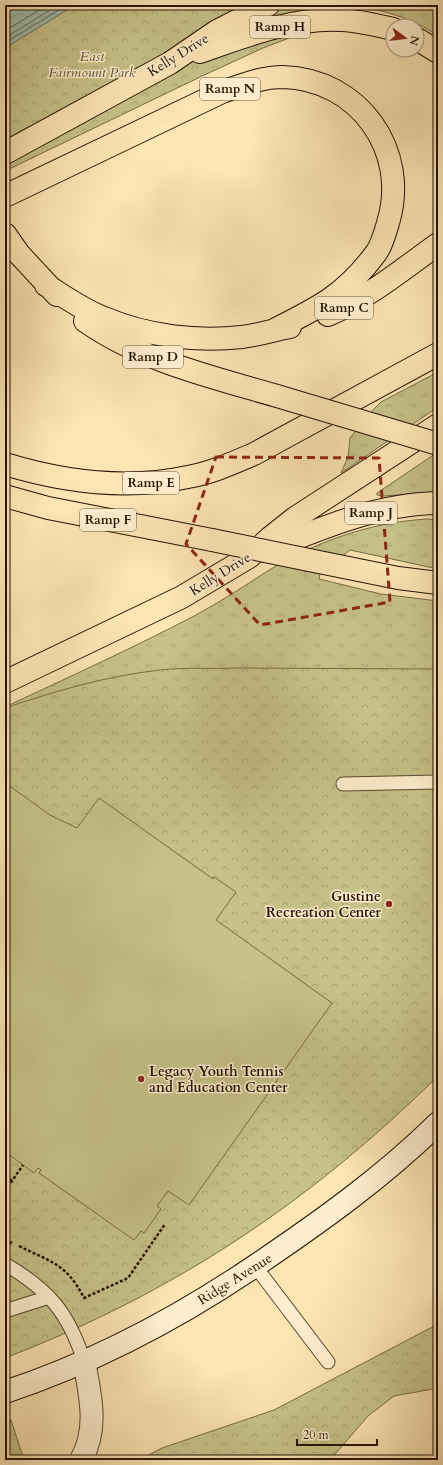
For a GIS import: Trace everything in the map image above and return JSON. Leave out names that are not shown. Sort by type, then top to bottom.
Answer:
[{"type":"main road","name":"Kelly Drive","points":[[5,153],[170,63],[217,31],[268,5]]},
{"type":"main road","name":"Ramp H","points":[[170,63],[224,44],[308,21],[342,20],[369,23],[385,27]]},
{"type":"main road","points":[[425,45],[438,52]]},
{"type":"main road","name":"Ramp N","points":[[5,196],[222,92],[248,82],[266,78],[284,77],[305,80],[325,86],[344,96],[360,109],[374,125],[385,144],[392,166],[394,189],[392,212],[385,234],[376,253],[343,291],[319,307],[276,329],[244,337],[213,339],[173,336],[139,330],[104,319],[74,303],[46,285]]},
{"type":"main road","points":[[5,234],[19,254],[46,285]]},
{"type":"main road","name":"Ramp C","points":[[276,329],[311,322],[340,310],[385,283],[438,244]]},
{"type":"main road","name":"Ramp D","points":[[46,285],[75,313],[100,331],[129,347],[162,361],[438,444]]},
{"type":"main road","points":[[429,358],[438,348]]},
{"type":"main road","name":"Ramp E","points":[[5,464],[54,476],[99,483],[131,484],[190,477],[225,466],[254,454],[429,358]]},
{"type":"main road","name":"Kelly Drive","points":[[5,682],[182,597],[249,557],[295,518],[438,425]]},
{"type":"main road","name":"Ramp F","points":[[5,496],[48,508],[398,578],[438,583]]},
{"type":"main road","name":"Ramp J","points":[[249,557],[334,523],[356,516],[392,508],[438,503]]},
{"type":"main road","name":"Ridge Avenue","points":[[5,1392],[84,1361],[153,1328],[255,1266],[338,1209],[384,1172],[438,1123]]},
{"type":"main road","points":[[81,1460],[89,1440],[92,1424],[84,1361]]},
{"type":"lane","points":[[343,784],[438,782]]},
{"type":"lane","points":[[5,1264],[27,1277],[49,1297],[75,1334],[84,1361]]},
{"type":"lane","points":[[255,1266],[328,1362]]},
{"type":"lane","points":[[5,1311],[49,1297]]},
{"type":"path","points":[[5,1191],[23,1165]]},
{"type":"path","points":[[5,1180],[12,1180]]},
{"type":"path","points":[[5,1240],[56,1264],[68,1272],[84,1298],[128,1278],[165,1224]]},
{"type":"highlighted area","points":[[216,457],[379,458],[390,602],[260,625],[186,544]]},
{"type":"green space","name":"East Fairmount Park","points":[[75,5],[309,5],[303,8],[297,35],[263,48],[200,77],[5,171],[5,48]]},
{"type":"green space","points":[[340,5],[438,5],[438,36],[425,28],[425,18],[403,18],[379,10]]},
{"type":"green space","points":[[438,372],[438,407],[341,473],[348,457],[350,438],[366,417],[381,402]]},
{"type":"green space","points":[[438,452],[438,487],[435,487],[435,492],[384,496],[377,495],[377,493]]},
{"type":"green space","points":[[428,519],[438,520],[438,569],[350,550],[320,574],[319,579],[381,594],[438,601],[438,672],[5,716],[5,707],[125,651],[196,615],[223,600],[266,572],[304,551],[344,535],[364,529],[385,524]]},
{"type":"green space","points":[[239,668],[438,669],[438,1076],[389,1122],[340,1164],[289,1204],[236,1240],[182,1274],[126,1304],[67,1332],[5,1358],[5,708],[81,685],[120,676],[160,670]]},
{"type":"green space","name":"Legacy Youth Tennis and Education Center","points":[[8,785],[50,815],[77,828],[99,798],[213,879],[214,877],[236,892],[216,920],[332,1003],[189,1205],[168,1191],[157,1206],[161,1209],[144,1233],[141,1231],[134,1240],[39,1173],[41,1170],[38,1168],[34,1173],[11,1156],[5,1156],[5,789]]},
{"type":"green space","points":[[438,1324],[438,1384],[433,1389],[394,1396],[368,1416],[330,1460],[139,1460],[162,1448],[274,1410]]},
{"type":"green space","points":[[11,1420],[24,1460],[5,1460],[5,1422]]},
{"type":"water","points":[[5,5],[75,5],[5,48]]},
{"type":"place","name":"Gustine Recreation Center","points":[[389,904]]},
{"type":"place","name":"Legacy Youth Tennis and Education Center","points":[[141,1079]]}]
